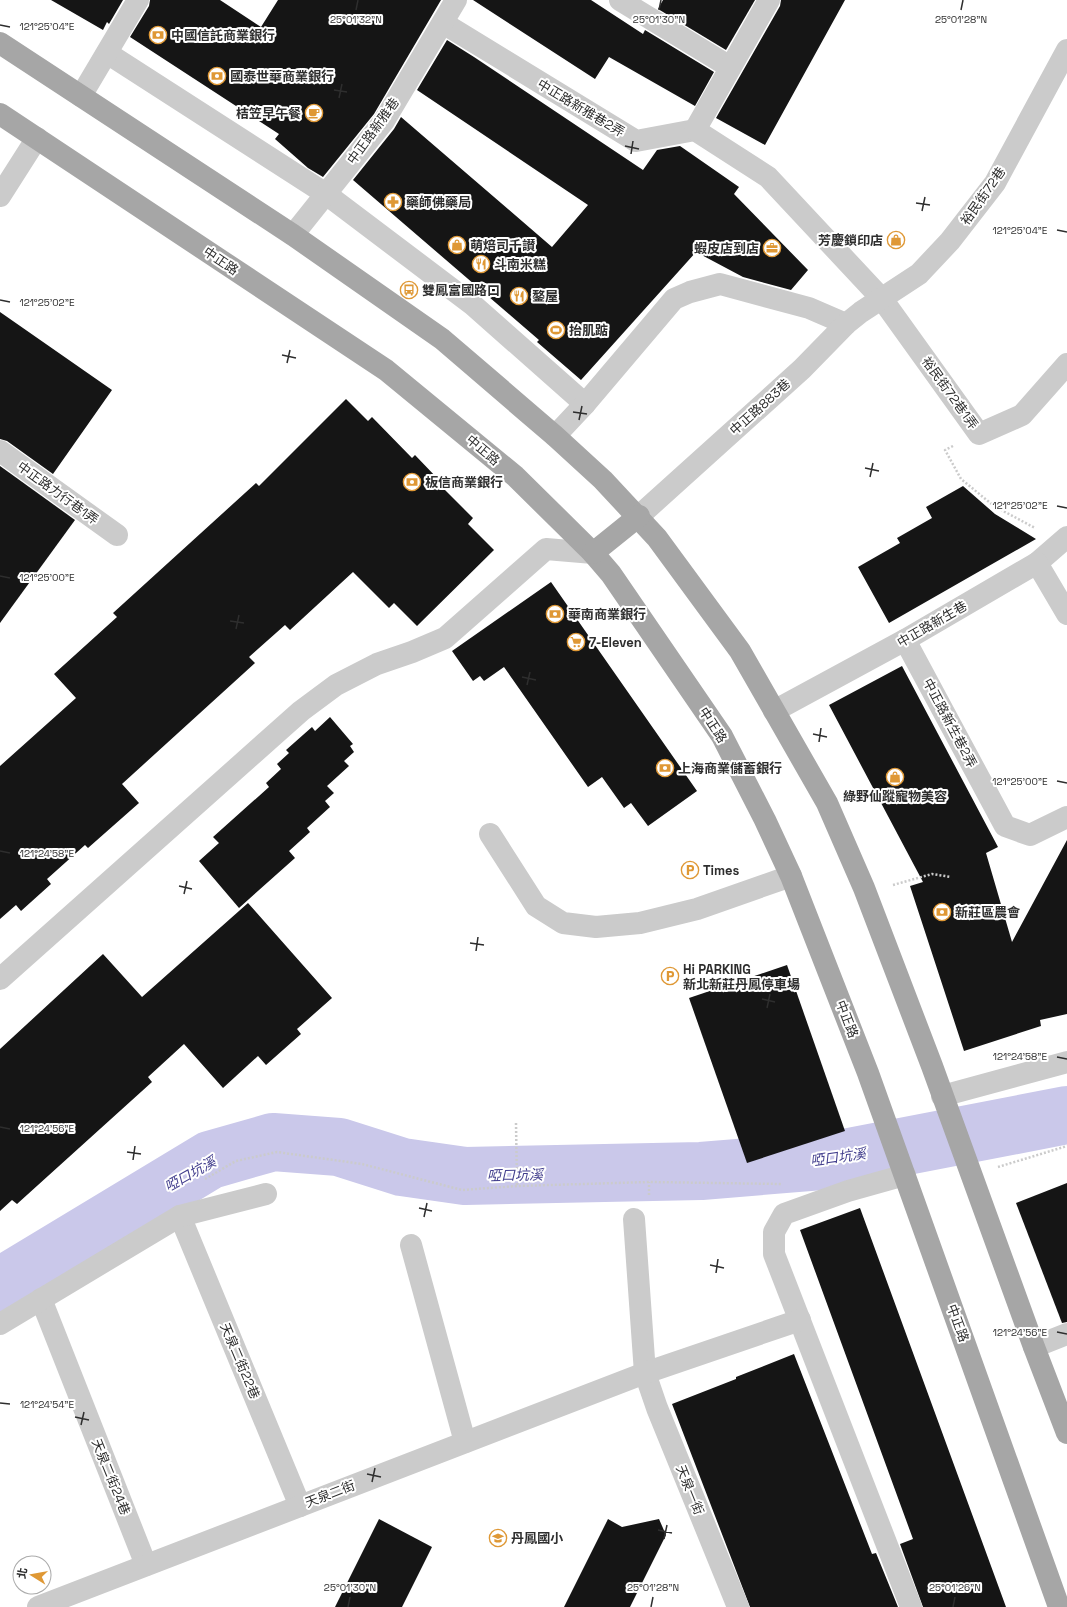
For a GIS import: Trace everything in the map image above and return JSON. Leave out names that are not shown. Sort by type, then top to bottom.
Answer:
[{"type":"main road","points":[[0,43],[293,235],[442,339],[555,436],[603,480],[639,516],[657,538],[740,650],[827,803],[864,888],[932,1066],[942,1096],[973,1175],[1034,1347],[1067,1433]]},
{"type":"main road","name":"中正路","points":[[0,114],[386,370],[515,476],[593,553],[610,574],[722,736],[765,820],[791,876],[868,1073],[1060,1607]]},
{"type":"main road","points":[[593,553],[639,516]]},
{"type":"street","points":[[81,96],[138,0]]},
{"type":"street","name":"中正路新雅巷","points":[[293,235],[384,122],[456,0]]},
{"type":"street","points":[[620,0],[730,67]]},
{"type":"street","points":[[769,0],[695,130],[768,177],[882,299]]},
{"type":"street","name":"中正路新雅巷2弄","points":[[443,23],[636,141],[695,130]]},
{"type":"street","name":"裕民街72巷","points":[[882,299],[919,274],[950,241],[995,183],[1067,50]]},
{"type":"street","points":[[107,53],[326,194],[473,305],[585,404]]},
{"type":"street","points":[[0,196],[37,138]]},
{"type":"street","points":[[555,436],[585,404],[674,298],[720,284],[809,308],[846,324]]},
{"type":"street","name":"中正路883巷","points":[[639,516],[802,368],[846,324],[861,312],[882,299]]},
{"type":"street","name":"裕民街72巷1弄","points":[[882,299],[979,434],[1022,415],[1067,364]]},
{"type":"street","name":"中正路力行巷1弄","points":[[0,451],[117,535]]},
{"type":"street","name":"中正路新生巷","points":[[774,711],[905,640],[1037,563],[1065,538]]},
{"type":"street","points":[[0,979],[301,710],[336,685],[377,664],[412,652],[445,638],[546,549],[593,553]]},
{"type":"street","points":[[1037,563],[1067,614]]},
{"type":"street","name":"中正路新生巷2弄","points":[[905,640],[1005,826],[1030,835],[1067,817]]},
{"type":"street","points":[[490,834],[536,906],[563,923],[596,927],[640,923],[697,909],[791,876]]},
{"type":"street","points":[[942,1096],[1067,1062]]},
{"type":"street","points":[[905,1175],[848,1191],[784,1214],[774,1232],[774,1254],[911,1607]]},
{"type":"street","points":[[0,1324],[180,1216],[266,1194]]},
{"type":"street","name":"天泉二街22巷","points":[[180,1216],[300,1506]]},
{"type":"street","name":"天泉一街","points":[[634,1219],[645,1373],[657,1408],[738,1607]]},
{"type":"street","points":[[411,1245],[465,1442]]},
{"type":"street","name":"天泉二街24巷","points":[[41,1299],[146,1565]]},
{"type":"street","name":"天泉二街","points":[[38,1607],[645,1373],[800,1320]]},
{"type":"street","points":[[1034,1347],[1067,1334]]},
{"type":"path","points":[[979,434],[946,450],[961,479],[994,506],[1042,532],[1065,538]]},
{"type":"path","points":[[887,886],[932,874],[951,877]]},
{"type":"path","points":[[516,1123],[517,1186]]},
{"type":"path","points":[[973,1175],[1067,1146]]},
{"type":"path","points":[[202,1180],[236,1161],[277,1152],[362,1164],[462,1190],[517,1186],[664,1182],[789,1184]]},
{"type":"building","points":[[51,0],[123,0],[109,24],[107,22],[103,30]]},
{"type":"building","points":[[150,0],[220,0],[261,27],[278,0],[441,0],[374,114],[323,177],[308,168],[275,139],[279,134],[130,37],[149,6]]},
{"type":"building","points":[[473,0],[591,0],[643,34],[645,30],[714,72],[695,106],[609,57],[595,79]]},
{"type":"building","points":[[663,0],[755,0],[726,50],[658,9]]},
{"type":"building","points":[[781,0],[845,0],[765,145],[716,118],[780,6]]},
{"type":"building","points":[[447,40],[643,170],[657,150],[680,146],[739,187],[734,194],[808,270],[791,290],[743,277],[696,252],[581,380],[537,342],[539,340],[353,180],[394,129],[401,117],[552,247],[588,205],[417,90]]},
{"type":"building","points":[[0,312],[112,390],[53,474],[7,441],[0,439]]},
{"type":"building","points":[[346,399],[368,421],[372,417],[412,458],[415,455],[438,479],[436,481],[473,518],[468,524],[494,550],[417,626],[394,603],[389,608],[353,572],[290,630],[285,625],[249,657],[255,663],[122,784],[139,803],[88,848],[85,845],[47,879],[51,884],[21,911],[16,905],[0,919],[0,766],[76,698],[54,674],[117,617],[113,613],[256,483],[259,486]]},
{"type":"building","points":[[0,466],[75,520],[0,623]]},
{"type":"building","points":[[963,486],[995,514],[1036,539],[889,623],[858,567],[900,543],[897,538],[932,518],[926,507]]},
{"type":"building","points":[[551,582],[697,791],[648,826],[631,803],[624,808],[602,777],[588,787],[504,667],[484,681],[480,676],[473,681],[452,651]]},
{"type":"building","points":[[902,666],[998,847],[986,853],[1012,942],[1067,840],[1067,1014],[1040,1020],[1041,1026],[964,1051],[910,886],[923,882],[829,705]]},
{"type":"building","points":[[330,717],[353,744],[350,746],[354,752],[344,761],[349,766],[327,786],[334,793],[325,801],[330,807],[307,828],[310,832],[289,851],[295,858],[239,908],[199,861],[219,843],[213,837],[269,787],[266,783],[281,769],[277,764],[289,753],[286,750],[312,727],[315,731]]},
{"type":"building","points":[[248,903],[332,998],[297,1029],[301,1034],[266,1065],[258,1056],[223,1088],[184,1044],[148,1077],[152,1082],[17,1204],[12,1200],[0,1211],[0,1049],[103,954],[142,997]]},
{"type":"building","points":[[787,965],[845,1131],[747,1163],[689,998]]},
{"type":"building","points":[[1067,1183],[1067,1322],[1062,1323],[1016,1203]]},
{"type":"building","points":[[860,1208],[1006,1607],[923,1607],[900,1544],[913,1539],[800,1230]]},
{"type":"building","points":[[794,1354],[872,1554],[876,1553],[898,1607],[750,1607],[672,1404]]},
{"type":"building","points":[[379,1519],[432,1547],[402,1607],[335,1607]]},
{"type":"building","points":[[608,1519],[622,1527],[659,1519],[666,1535],[630,1607],[564,1607]]},
{"type":"waterway","name":"啞口坑溪","points":[[0,1287],[210,1160],[273,1142],[339,1147],[402,1167],[465,1176],[701,1171],[834,1160],[1067,1115]]},
{"type":"place","name":"中國信託商業銀行","points":[[158,35]]},
{"type":"place","name":"國泰世華商業銀行","points":[[217,76]]},
{"type":"place","name":"桔笠早午餐","points":[[314,113]]},
{"type":"place","name":"藥師佛藥局","points":[[393,202]]},
{"type":"place","name":"芳慶鎖印店","points":[[896,240]]},
{"type":"place","name":"萌焙司千讃","points":[[457,245]]},
{"type":"place","name":"蝦皮店到店","points":[[772,248]]},
{"type":"place","name":"斗南米糕","points":[[481,264]]},
{"type":"place","name":"雙鳳富國路口","points":[[409,290]]},
{"type":"place","name":"鏊屋","points":[[519,296]]},
{"type":"place","name":"抬肌踮","points":[[556,330]]},
{"type":"place","name":"板信商業銀行","points":[[412,482]]},
{"type":"place","name":"華南商業銀行","points":[[555,614]]},
{"type":"place","name":"7-Eleven","points":[[576,642]]},
{"type":"place","name":"上海商業儲蓄銀行","points":[[665,768]]},
{"type":"place","name":"綠野仙蹤寵物美容","points":[[895,777]]},
{"type":"place","name":"Times","points":[[690,870]]},
{"type":"place","name":"新莊區農會","points":[[942,912]]},
{"type":"place","name":"Hi PARKING 新北新莊丹鳳停車場","points":[[670,976]]},
{"type":"place","name":"丹鳳國小","points":[[498,1538]]}]
